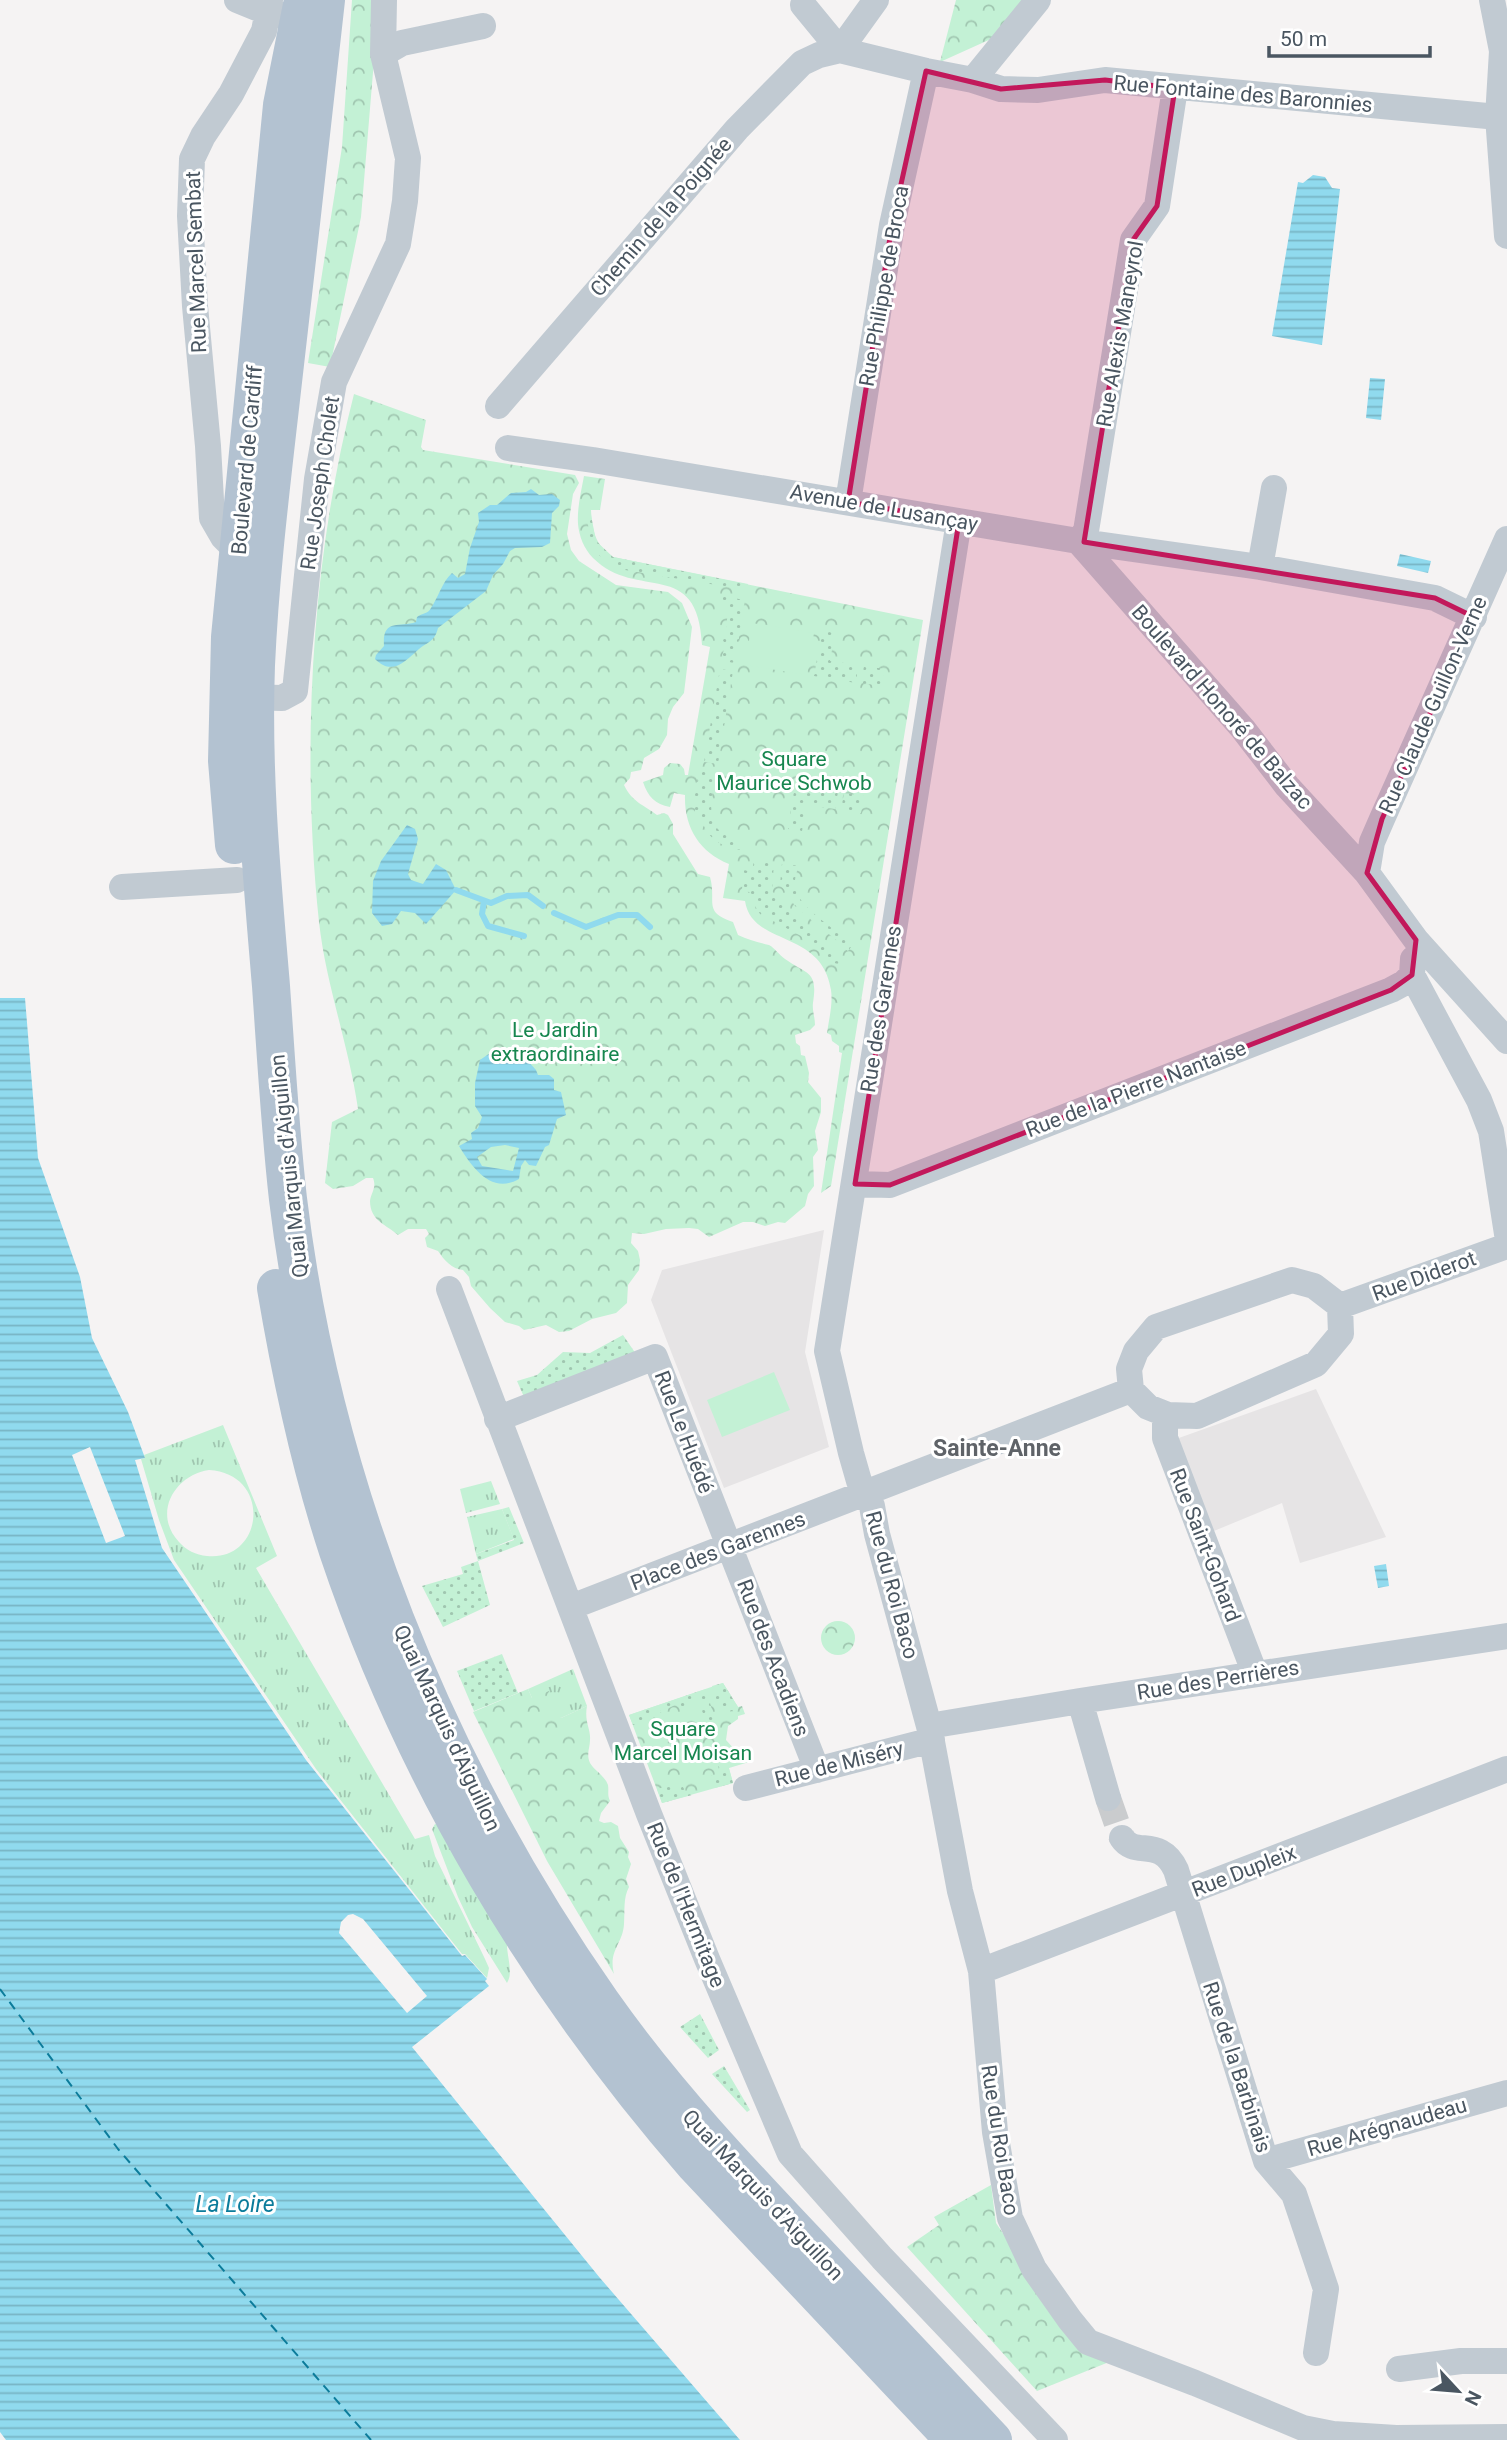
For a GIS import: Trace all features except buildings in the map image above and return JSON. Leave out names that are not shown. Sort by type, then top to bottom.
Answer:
[{"type":"main road","name":"Boulevard de Cardiff","points":[[240,922],[248,866],[227,761],[261,601],[258,490],[282,105],[294,6]]},
{"type":"main road","name":"Boulevard de Cardiff","points":[[242,697],[230,637],[238,552],[258,490]]},
{"type":"main road","name":"Quai Marquis d'Aiguillon","points":[[248,866],[289,1203],[305,1302],[344,1468],[392,1613],[441,1725],[494,1829],[556,1961],[583,2026],[686,2155],[954,2440]]},
{"type":"main road","name":"Quai Marquis d'Aiguillon","points":[[240,922],[267,1233],[293,1383],[338,1549],[391,1687],[445,1800],[476,1857],[556,1961],[631,2044],[691,2119],[993,2440]]},
{"type":"street","points":[[237,0],[294,6]]},
{"type":"street","name":"Rue Joseph Cholet","points":[[242,697],[286,697],[295,691],[317,479],[334,383],[398,244],[408,158],[383,54],[384,0]]},
{"type":"street","points":[[803,5],[840,50],[876,0]]},
{"type":"street","points":[[974,80],[1038,0]]},
{"type":"street","points":[[1492,0],[1504,50],[1498,117],[1507,236]]},
{"type":"street","name":"Rue Marcel Sembat","points":[[238,552],[223,537],[212,518],[195,306],[190,216],[192,159],[203,136],[231,94],[264,31],[294,6]]},
{"type":"street","points":[[383,54],[401,43],[483,26]]},
{"type":"street","name":"Rue Fontaine des Baronnies","points":[[840,50],[974,80],[1001,89],[1038,90],[1105,80],[1498,117]]},
{"type":"street","name":"Chemin de la Poignée","points":[[498,405],[737,129],[802,63],[840,50]]},
{"type":"street","name":"Rue Philippe de Broca","points":[[848,502],[892,225],[926,71]]},
{"type":"street","name":"Rue Alexis Maneyrol","points":[[1078,541],[1086,531],[1133,240],[1157,206],[1175,88]]},
{"type":"street","name":"Avenue de Lusançay","points":[[508,448],[1078,541],[1260,567],[1435,598],[1474,617]]},
{"type":"street","points":[[1260,567],[1273,488]]},
{"type":"street","name":"Rue des Garennes","points":[[866,1494],[859,1481],[851,1453],[827,1351],[959,521]]},
{"type":"street","name":"Rue Claude Guillon-Verne","points":[[1367,873],[1372,842],[1382,818],[1507,539]]},
{"type":"street","name":"Boulevard Honoré de Balzac","points":[[1078,541],[1242,729],[1287,786],[1367,873],[1416,940],[1507,1041]]},
{"type":"street","points":[[122,887],[248,866]]},
{"type":"street","points":[[1416,940],[1412,975],[1479,1100],[1491,1131],[1507,1234]]},
{"type":"street","name":"Rue de la Pierre Nantaise","points":[[855,1184],[890,1185],[1391,990],[1404,984],[1412,975]]},
{"type":"street","name":"Rue Diderot","points":[[1340,1306],[1507,1246]]},
{"type":"street","points":[[1292,1280],[1314,1286],[1340,1306],[1341,1334],[1316,1364],[1197,1416],[1168,1415],[1148,1407],[1131,1390],[1129,1370],[1136,1350],[1156,1327],[1292,1280]]},
{"type":"street","name":"Rue de l'Hermitage","points":[[449,1290],[707,1959],[790,2154],[882,2258],[1055,2440]]},
{"type":"street","name":"Rue Le Huédé","points":[[497,1419],[655,1357],[730,1547]]},
{"type":"street","name":"Place des Garennes","points":[[571,1607],[1131,1390]]},
{"type":"street","name":"Rue Saint-Gohard","points":[[1168,1415],[1164,1429],[1165,1438],[1255,1674]]},
{"type":"street","name":"Rue du Roi Baco","points":[[866,1494],[872,1506],[877,1534],[931,1733],[960,1891],[981,1971],[988,2061],[1010,2218],[1034,2269],[1088,2342],[1303,2428],[1333,2434],[1396,2438],[1507,2437]]},
{"type":"street","name":"Rue des Acadiens","points":[[730,1547],[817,1770]]},
{"type":"street","name":"Rue des Perrières","points":[[931,1733],[1080,1701],[1507,1636]]},
{"type":"street","points":[[1080,1701],[1108,1798]]},
{"type":"street","name":"Rue de Miséry","points":[[746,1788],[817,1770],[931,1733]]},
{"type":"street","name":"Rue Dupleix","points":[[981,1971],[1507,1769]]},
{"type":"street","name":"Rue de la Barbinais","points":[[1122,1838],[1128,1845],[1153,1848],[1171,1859],[1266,2161],[1294,2194],[1326,2289],[1316,2353]]},
{"type":"street","name":"Rue Arégnaudeau","points":[[1266,2161],[1507,2093]]},
{"type":"street","points":[[1399,2369],[1461,2361],[1507,2361]]},
{"type":"highlighted area","points":[[926,71],[1001,89],[1105,80],[1175,88],[1157,206],[1133,240],[1084,542],[1435,598],[1474,617],[1382,819],[1367,873],[1416,940],[1412,975],[1391,990],[890,1185],[855,1184],[959,521],[848,502],[892,225]]},
{"type":"shaded area","points":[[824,1230],[805,1352],[829,1447],[724,1488],[651,1300],[662,1270]]},
{"type":"shaded area","points":[[1316,1389],[1386,1537],[1300,1563],[1282,1503],[1209,1533],[1176,1439]]},
{"type":"green space","points":[[352,0],[379,0],[361,217],[330,367],[308,363],[342,147]]},
{"type":"green space","points":[[956,0],[1025,0],[991,39],[940,62]]},
{"type":"green space","name":"Le Jardin extraordinaire","points":[[354,394],[426,420],[421,447],[423,450],[575,475],[579,483],[573,494],[567,534],[571,550],[579,561],[616,585],[668,592],[682,603],[692,627],[684,693],[673,707],[668,719],[667,735],[659,749],[644,758],[641,770],[631,772],[624,785],[643,806],[657,815],[668,815],[673,824],[673,834],[698,874],[710,877],[712,905],[717,914],[733,922],[738,935],[771,946],[810,975],[814,985],[815,1025],[810,1030],[795,1035],[801,1055],[805,1056],[808,1082],[821,1098],[821,1112],[815,1131],[818,1150],[813,1157],[814,1186],[808,1194],[805,1206],[785,1223],[765,1226],[743,1222],[709,1237],[698,1229],[689,1228],[632,1233],[631,1243],[638,1251],[640,1260],[639,1270],[628,1285],[627,1303],[616,1313],[592,1319],[569,1331],[559,1332],[546,1325],[524,1330],[505,1322],[471,1286],[469,1277],[463,1270],[452,1266],[438,1251],[427,1247],[425,1238],[429,1234],[426,1229],[408,1229],[398,1235],[376,1218],[370,1201],[374,1187],[373,1178],[366,1178],[353,1186],[333,1189],[325,1183],[332,1122],[358,1109],[319,922],[311,791],[311,724],[319,589],[339,457]]},
{"type":"green space","name":"Square Maurice Schwob","points":[[584,476],[605,479],[600,510],[591,510],[591,517],[598,542],[613,557],[923,620],[831,1186],[821,1193],[842,1053],[827,1033],[831,990],[825,971],[815,957],[802,947],[760,926],[750,916],[745,901],[723,898],[729,864],[709,853],[695,837],[687,818],[685,795],[674,793],[670,807],[656,802],[645,787],[643,782],[663,775],[664,768],[670,763],[680,764],[685,775],[688,775],[710,647],[702,645],[698,618],[689,600],[677,590],[610,571],[590,554],[582,542],[578,524]]},
{"type":"green space","points":[[588,515],[591,515],[596,541],[613,557],[748,584],[747,590],[625,570],[615,566],[600,557],[595,550],[589,535]]},
{"type":"green space","points":[[715,595],[745,600],[735,663],[721,661],[727,619],[732,610],[727,605],[714,602]]},
{"type":"green space","points":[[752,623],[814,633],[807,675],[745,665]]},
{"type":"green space","points":[[822,631],[835,633],[830,661],[858,665],[856,683],[814,676]]},
{"type":"green space","points":[[864,666],[885,669],[882,686],[861,683]]},
{"type":"green space","points":[[720,669],[733,671],[718,764],[704,762]]},
{"type":"green space","points":[[699,770],[716,773],[711,806],[715,825],[720,832],[743,840],[742,850],[716,841],[701,818],[695,819]]},
{"type":"green space","points":[[795,785],[838,792],[835,809],[807,805],[802,831],[788,829]]},
{"type":"green space","points":[[844,793],[864,796],[861,813],[841,810]]},
{"type":"green space","points":[[754,860],[774,862],[772,891],[786,907],[841,955],[843,959],[840,964],[833,963],[801,936],[760,914],[752,901],[751,893],[742,889],[744,870],[752,872]]},
{"type":"green space","points":[[782,863],[798,866],[795,883],[797,894],[846,940],[851,947],[848,951],[816,925],[808,914],[795,906],[780,885]]},
{"type":"green space","points":[[623,1335],[636,1354],[524,1397],[517,1381],[537,1375],[563,1352],[590,1353]]},
{"type":"green space","points":[[774,1372],[790,1410],[722,1437],[707,1400]]},
{"type":"green space","points":[[223,1425],[277,1556],[256,1568],[415,1839],[429,1835],[435,1856],[489,1968],[487,1978],[462,1954],[316,1769],[174,1560],[141,1459],[145,1458],[144,1455]],"holes":[[[209,1470],[230,1475],[244,1486],[252,1501],[250,1532],[240,1546],[226,1554],[207,1556],[192,1552],[182,1545],[171,1531],[168,1519],[171,1497],[177,1487],[197,1473]]]},
{"type":"green space","points":[[491,1481],[500,1504],[466,1513],[460,1489]]},
{"type":"green space","points":[[509,1507],[524,1543],[478,1561],[476,1554],[514,1540],[502,1509]]},
{"type":"green space","points":[[502,1509],[514,1539],[476,1554],[467,1517]]},
{"type":"green space","points":[[478,1561],[490,1605],[443,1627],[422,1586],[463,1574],[461,1567]]},
{"type":"green space","points":[[838,1621],[850,1626],[855,1638],[850,1650],[838,1655],[826,1650],[821,1638],[826,1626]]},
{"type":"green space","points":[[502,1654],[518,1693],[474,1711],[457,1671]]},
{"type":"green space","points":[[573,1669],[587,1706],[561,1718],[532,1698],[528,1689]]},
{"type":"green space","name":"Square Marcel Moisan","points":[[723,1683],[738,1707],[742,1706],[745,1714],[738,1716],[738,1719],[728,1726],[726,1740],[735,1750],[745,1751],[749,1762],[729,1768],[733,1783],[662,1803],[629,1715]]},
{"type":"green space","points":[[723,1683],[738,1707],[736,1711],[720,1712],[712,1686]]},
{"type":"green space","points":[[528,1689],[532,1698],[549,1691],[561,1718],[587,1706],[589,1760],[607,1782],[610,1801],[601,1813],[599,1821],[618,1826],[631,1864],[626,1879],[629,1887],[625,1900],[623,1931],[613,1959],[614,1974],[547,1861],[473,1712]]},
{"type":"green space","points":[[706,1689],[718,1731],[709,1734],[699,1700],[682,1707],[677,1704],[667,1709],[662,1708],[659,1712],[664,1714],[633,1725],[629,1715]]},
{"type":"green space","points":[[721,1741],[733,1783],[715,1788],[711,1776],[720,1773],[712,1743]]},
{"type":"green space","points":[[688,1780],[683,1787],[686,1793],[692,1795],[662,1803],[657,1789]]},
{"type":"green space","points":[[435,1824],[439,1825],[507,1941],[510,1974],[507,1983],[472,1927],[458,1897],[432,1829]]},
{"type":"green space","points":[[700,2014],[719,2050],[708,2058],[680,2027]]},
{"type":"green space","points":[[724,2066],[750,2110],[747,2112],[712,2074]]},
{"type":"green space","points":[[991,2185],[996,2223],[1078,2344],[1109,2362],[1037,2391],[907,2247],[939,2225],[934,2217]]},
{"type":"water","points":[[1313,175],[1325,177],[1332,188],[1340,189],[1322,345],[1272,336],[1298,182],[1303,183]]},
{"type":"water","points":[[1370,378],[1385,379],[1381,420],[1366,418]]},
{"type":"water","points":[[531,489],[539,495],[552,494],[560,500],[559,506],[552,513],[550,543],[542,547],[515,548],[510,551],[493,575],[486,591],[438,628],[433,639],[404,662],[388,667],[375,659],[384,646],[384,637],[389,628],[416,622],[417,617],[430,610],[452,573],[458,578],[465,574],[479,522],[478,513],[490,505],[497,505],[511,493]]},
{"type":"water","points":[[1400,554],[1431,561],[1428,573],[1397,566]]},
{"type":"water","points":[[407,825],[415,829],[418,839],[408,874],[411,880],[423,884],[436,864],[446,870],[456,890],[426,924],[415,913],[401,911],[392,924],[382,926],[372,913],[373,881],[381,861]]},
{"type":"water","name":"La Loire","points":[[0,998],[25,998],[38,1158],[80,1277],[92,1338],[128,1412],[145,1458],[135,1460],[162,1548],[306,1760],[462,1956],[465,1955],[487,1979],[485,1981],[489,1986],[412,2047],[600,2278],[740,2440],[6,2440],[0,2432]]},
{"type":"water","points":[[519,1051],[538,1075],[549,1075],[554,1079],[554,1090],[561,1092],[566,1115],[557,1119],[549,1145],[545,1147],[536,1166],[529,1165],[525,1160],[519,1179],[500,1184],[476,1170],[459,1146],[472,1139],[471,1133],[478,1128],[482,1117],[475,1106],[475,1083],[480,1060],[490,1053]],"holes":[[[505,1145],[519,1148],[513,1171],[482,1166],[477,1157],[491,1147]]]},
{"type":"water","points":[[1386,1564],[1389,1586],[1378,1588],[1374,1566]]},
{"type":"pier","points":[[90,1447],[125,1536],[106,1543],[72,1455]]},
{"type":"pier","points":[[353,1914],[363,1919],[427,1996],[407,2013],[339,1933],[341,1922]]},
{"type":"waterway","points":[[456,890],[491,903],[507,896],[528,895],[543,906]]},
{"type":"waterway","points":[[484,901],[482,914],[488,926],[524,936]]},
{"type":"waterway","points":[[554,913],[586,927],[618,915],[637,915],[650,927]]},
{"type":"ferry route","points":[[0,1989],[118,2149],[371,2440]]},
{"type":"tunnel","points":[[1108,1798],[1122,1838]]},
{"type":"district","name":"Sainte-Anne","points":[[997,1448]]}]
